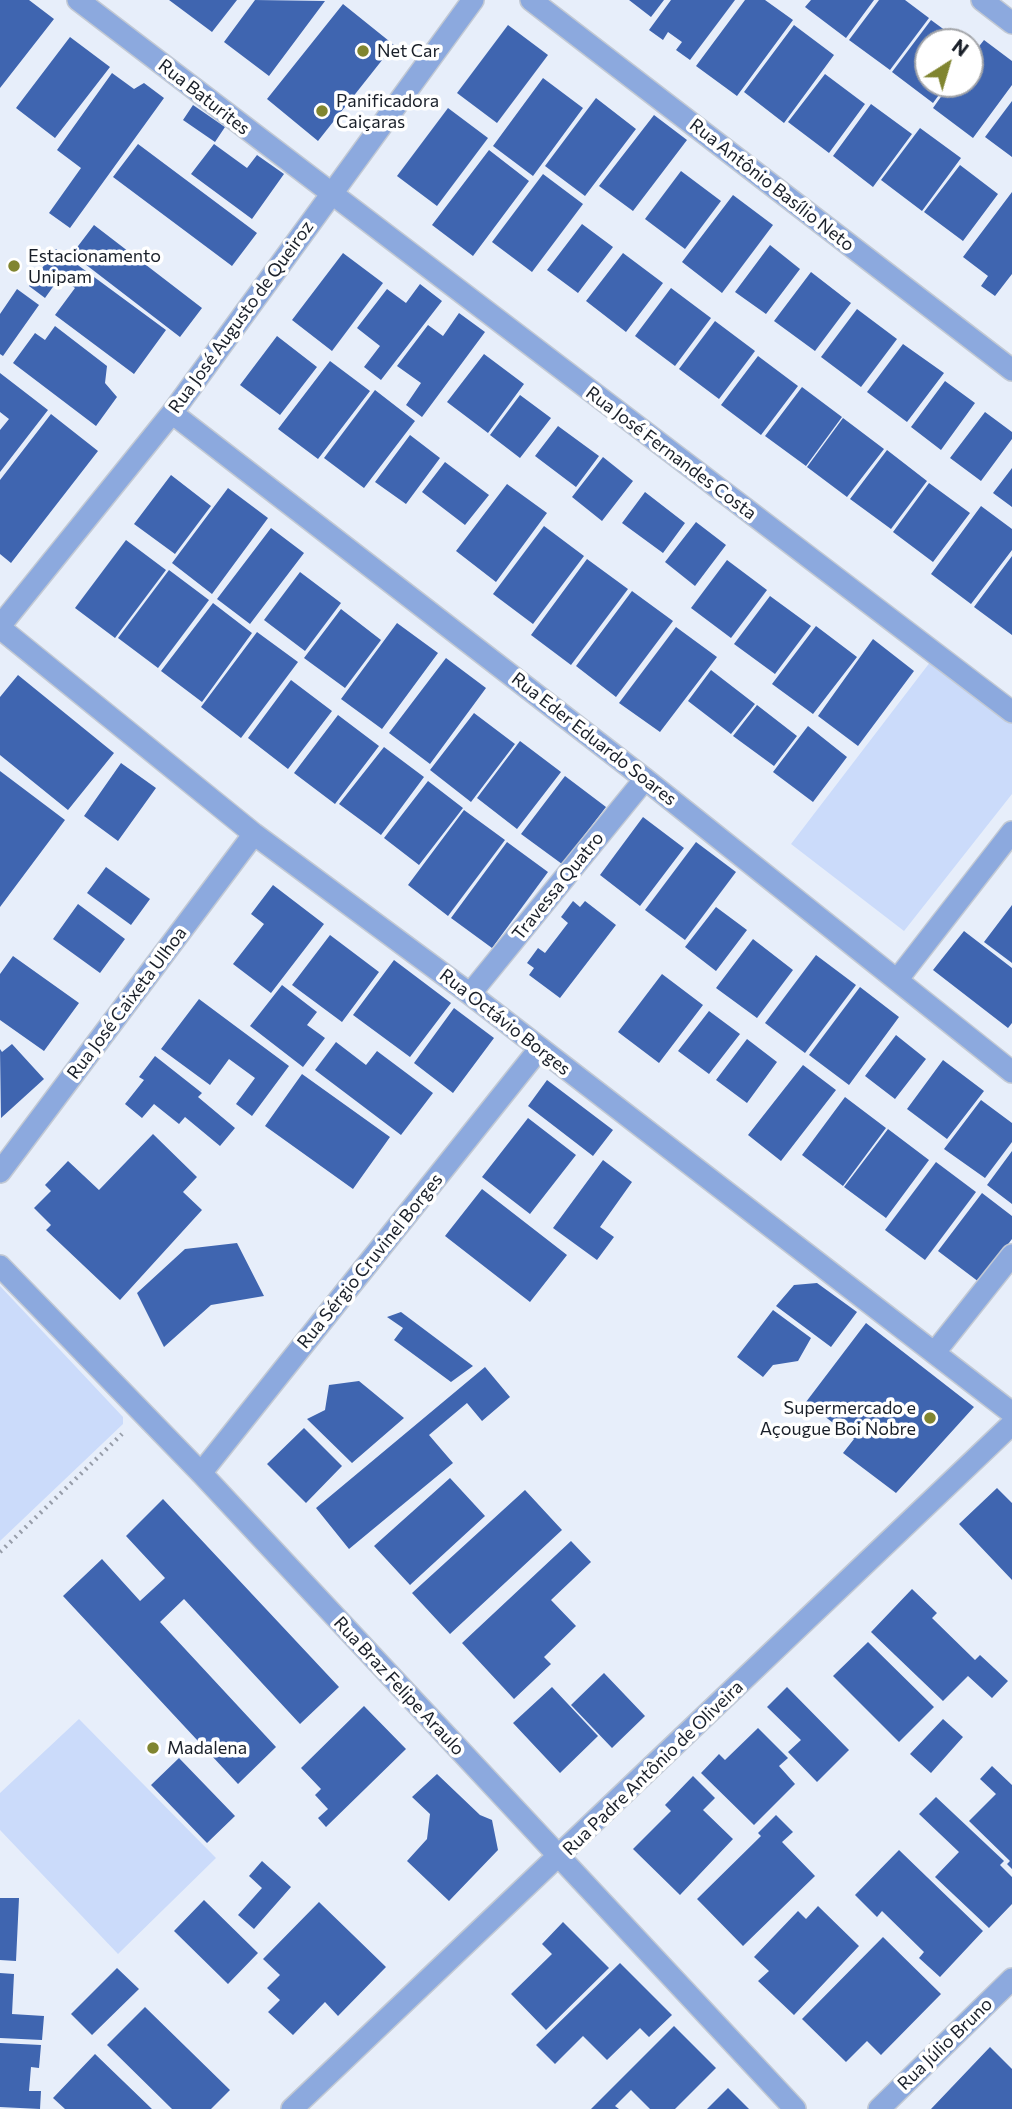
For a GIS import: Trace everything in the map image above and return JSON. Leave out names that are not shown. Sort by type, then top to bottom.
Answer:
[{"type":"street","name":"Rua Baturites","points":[[78,0],[330,195]]},
{"type":"street","name":"Rua José Augusto de Queiroz","points":[[0,627],[172,412],[473,0]]},
{"type":"street","name":"Rua Antônio Basílio Neto","points":[[531,0],[1012,370]]},
{"type":"street","points":[[982,0],[1012,23]]},
{"type":"street","name":"Rua José Fernandes Costa","points":[[330,195],[1012,712]]},
{"type":"street","name":"Rua Eder Eduardo Soares","points":[[172,412],[645,779],[1012,1072]]},
{"type":"street","name":"Rua Octávio Borges","points":[[0,627],[254,834],[470,994],[1012,1413]]},
{"type":"street","name":"Travessa Quatro","points":[[470,994],[645,779]]},
{"type":"street","points":[[897,980],[1012,832]]},
{"type":"street","name":"Rua José Caixeta Ulhoa","points":[[0,1172],[254,834]]},
{"type":"street","name":"Rua Sérgio Cruvinel Borges","points":[[201,1473],[540,1048]]},
{"type":"street","points":[[934,1352],[1012,1255]]},
{"type":"street","name":"Rua Braz Felipe Araulo","points":[[0,1266],[201,1473],[795,2109]]},
{"type":"street","name":"Rua Padre Antônio de Oliveira","points":[[292,2109],[1012,1424]]},
{"type":"street","name":"Rua Júlio Bruno","points":[[879,2109],[1012,1979]]},
{"type":"path","points":[[0,1552],[142,1413]]},
{"type":"shaded area","points":[[934,657],[1012,716],[1012,794],[904,931],[791,844]]},
{"type":"shaded area","points":[[0,1286],[123,1417],[123,1424],[0,1541]]},
{"type":"shaded area","points":[[79,1719],[216,1858],[118,1954],[0,1830],[0,1793]]},
{"type":"building","points":[[0,0],[29,0],[54,19],[0,88]]},
{"type":"building","points":[[169,0],[237,0],[212,32]]},
{"type":"building","points":[[255,0],[325,1],[269,76],[224,42]]},
{"type":"building","points":[[629,0],[664,0],[651,17]]},
{"type":"building","points":[[671,0],[735,0],[690,60],[676,50],[682,42],[668,32],[663,40],[649,30]]},
{"type":"building","points":[[745,0],[765,0],[793,20],[737,96],[696,66]]},
{"type":"building","points":[[811,0],[874,0],[846,38],[805,7]]},
{"type":"building","points":[[879,0],[905,0],[929,18],[922,28],[914,28],[914,38],[890,70],[849,40]]},
{"type":"building","points":[[343,4],[394,45],[318,141],[267,99]]},
{"type":"building","points":[[931,20],[942,28],[925,28]]},
{"type":"building","points":[[508,25],[548,55],[497,123],[457,93]]},
{"type":"building","points":[[794,25],[834,55],[784,123],[744,92]]},
{"type":"building","points":[[70,37],[110,67],[55,138],[16,108]]},
{"type":"building","points":[[984,40],[1012,61],[1012,85],[973,138],[933,108],[940,98],[984,98]]},
{"type":"building","points":[[914,43],[914,89],[892,72]]},
{"type":"building","points":[[112,73],[134,89],[144,83],[164,98],[70,228],[49,213],[81,168],[57,150]]},
{"type":"building","points":[[825,74],[865,104],[829,153],[788,122]]},
{"type":"building","points":[[543,78],[583,108],[533,176],[493,146]]},
{"type":"building","points":[[596,98],[636,129],[585,196],[545,166]]},
{"type":"building","points":[[1012,101],[1012,157],[985,137]]},
{"type":"building","points":[[871,104],[912,134],[873,187],[833,156]]},
{"type":"building","points":[[193,105],[225,127],[215,142],[183,120]]},
{"type":"building","points":[[448,108],[488,138],[437,206],[397,176]]},
{"type":"building","points":[[654,115],[687,140],[633,211],[599,186]]},
{"type":"building","points":[[920,128],[961,158],[922,211],[881,180]]},
{"type":"building","points":[[138,144],[257,233],[232,266],[113,177]]},
{"type":"building","points":[[214,144],[247,168],[257,155],[284,174],[252,219],[191,174]]},
{"type":"building","points":[[489,150],[529,181],[473,256],[432,225]]},
{"type":"building","points":[[960,165],[998,194],[963,241],[924,212]]},
{"type":"building","points":[[681,171],[721,201],[685,249],[645,219]]},
{"type":"building","points":[[543,174],[583,204],[532,272],[492,242]]},
{"type":"building","points":[[1012,192],[1012,274],[995,296],[981,286],[988,276],[963,257]]},
{"type":"building","points":[[733,195],[773,225],[722,293],[682,262]]},
{"type":"building","points":[[582,224],[613,247],[578,293],[547,270]]},
{"type":"building","points":[[94,225],[202,308],[180,337],[72,254]]},
{"type":"building","points":[[770,245],[800,269],[766,314],[735,292]]},
{"type":"building","points":[[56,249],[166,330],[134,374],[55,315],[75,288],[60,277],[45,298],[29,286]]},
{"type":"building","points":[[343,253],[383,283],[332,351],[292,320]]},
{"type":"building","points":[[623,253],[663,283],[626,332],[586,301]]},
{"type":"building","points":[[811,272],[851,303],[815,351],[774,321]]},
{"type":"building","points":[[420,284],[442,301],[381,380],[364,367],[380,346],[357,328],[387,289],[406,303]]},
{"type":"building","points":[[671,288],[711,318],[675,366],[635,336]]},
{"type":"building","points":[[17,289],[39,305],[3,356],[0,354],[0,314]]},
{"type":"building","points":[[857,309],[897,339],[861,387],[821,357]]},
{"type":"building","points":[[459,313],[485,332],[422,417],[406,405],[421,383],[397,366],[428,325],[443,336]]},
{"type":"building","points":[[715,321],[755,351],[719,399],[679,369]]},
{"type":"building","points":[[55,326],[107,366],[105,383],[117,397],[96,426],[13,363],[35,333],[45,340]]},
{"type":"building","points":[[277,336],[317,367],[280,415],[240,385]]},
{"type":"building","points":[[903,344],[944,373],[907,422],[867,392]]},
{"type":"building","points":[[484,354],[524,384],[488,433],[447,402]]},
{"type":"building","points":[[758,356],[798,386],[761,435],[721,405]]},
{"type":"building","points":[[330,361],[370,391],[318,459],[278,429]]},
{"type":"building","points":[[0,373],[48,410],[0,472],[0,430],[9,419],[0,412]]},
{"type":"building","points":[[945,381],[975,403],[941,450],[911,427]]},
{"type":"building","points":[[802,387],[842,417],[806,466],[765,436]]},
{"type":"building","points":[[375,390],[415,421],[364,488],[324,458]]},
{"type":"building","points":[[520,395],[551,418],[520,458],[490,435]]},
{"type":"building","points":[[985,412],[1012,432],[1012,439],[981,481],[950,458]]},
{"type":"building","points":[[51,414],[98,451],[11,563],[0,554],[0,480]]},
{"type":"building","points":[[843,418],[884,449],[847,497],[807,467]]},
{"type":"building","points":[[558,426],[599,456],[576,487],[535,456]]},
{"type":"building","points":[[410,435],[440,458],[406,504],[375,482]]},
{"type":"building","points":[[887,450],[927,481],[891,529],[850,499]]},
{"type":"building","points":[[603,457],[633,481],[602,521],[572,497]]},
{"type":"building","points":[[445,462],[489,495],[465,525],[422,492]]},
{"type":"building","points":[[1012,468],[1012,507],[993,493]]},
{"type":"building","points":[[171,475],[211,506],[175,554],[134,524]]},
{"type":"building","points":[[929,483],[970,513],[933,562],[893,532]]},
{"type":"building","points":[[507,484],[547,513],[496,582],[456,551]]},
{"type":"building","points":[[228,488],[268,518],[212,594],[172,563]]},
{"type":"building","points":[[645,492],[685,523],[663,553],[622,523]]},
{"type":"building","points":[[981,506],[1012,529],[1012,550],[971,604],[931,574]]},
{"type":"building","points":[[696,522],[726,545],[695,586],[665,562]]},
{"type":"building","points":[[544,526],[584,556],[533,624],[493,594]]},
{"type":"building","points":[[271,528],[304,553],[250,624],[217,599]]},
{"type":"building","points":[[126,540],[166,570],[115,638],[75,608]]},
{"type":"building","points":[[1012,556],[1012,635],[974,607]]},
{"type":"building","points":[[587,559],[628,589],[571,665],[531,635]]},
{"type":"building","points":[[727,560],[767,590],[731,638],[691,608]]},
{"type":"building","points":[[169,570],[209,600],[158,668],[118,638]]},
{"type":"building","points":[[300,572],[341,603],[305,651],[264,620]]},
{"type":"building","points":[[632,591],[673,621],[616,697],[576,666]]},
{"type":"building","points":[[770,596],[811,626],[775,674],[734,644]]},
{"type":"building","points":[[213,603],[252,633],[202,702],[161,671]]},
{"type":"building","points":[[341,609],[381,640],[345,688],[304,658]]},
{"type":"building","points":[[397,623],[438,653],[382,729],[341,699]]},
{"type":"building","points":[[816,626],[857,657],[813,714],[772,684]]},
{"type":"building","points":[[676,627],[717,657],[660,732],[619,703]]},
{"type":"building","points":[[257,632],[298,662],[241,738],[201,707]]},
{"type":"building","points":[[873,639],[914,671],[858,746],[818,716]]},
{"type":"building","points":[[446,658],[486,688],[430,764],[389,733]]},
{"type":"building","points":[[711,670],[755,704],[731,734],[688,701]]},
{"type":"building","points":[[18,675],[114,753],[68,810],[0,755],[0,697]]},
{"type":"building","points":[[291,680],[332,711],[288,769],[248,738]]},
{"type":"building","points":[[757,705],[797,736],[774,766],[733,736]]},
{"type":"building","points":[[474,713],[515,744],[471,802],[430,770]]},
{"type":"building","points":[[338,715],[379,746],[335,804],[294,773]]},
{"type":"building","points":[[808,726],[847,757],[813,802],[773,772]]},
{"type":"building","points":[[520,741],[561,772],[517,829],[477,798]]},
{"type":"building","points":[[384,747],[424,777],[381,835],[339,804]]},
{"type":"building","points":[[121,763],[156,788],[118,841],[84,816]]},
{"type":"building","points":[[0,771],[65,820],[0,907]]},
{"type":"building","points":[[565,776],[606,807],[562,864],[521,834]]},
{"type":"building","points":[[428,781],[463,808],[419,865],[384,838]]},
{"type":"building","points":[[464,810],[505,840],[448,916],[408,885]]},
{"type":"building","points":[[643,817],[684,848],[640,906],[600,875]]},
{"type":"building","points":[[507,842],[548,872],[492,948],[451,918]]},
{"type":"building","points":[[696,842],[736,872],[685,940],[645,910]]},
{"type":"building","points":[[106,867],[150,899],[131,925],[87,893]]},
{"type":"building","points":[[273,885],[324,924],[271,993],[233,964],[264,924],[251,914]]},
{"type":"building","points":[[573,901],[580,907],[585,901],[616,925],[560,998],[529,975],[534,968],[527,963],[538,948],[545,953],[568,923],[561,917]]},
{"type":"building","points":[[78,904],[125,939],[100,973],[53,939]]},
{"type":"building","points":[[1012,905],[1012,963],[984,942]]},
{"type":"building","points":[[716,907],[747,930],[716,971],[685,947]]},
{"type":"building","points":[[964,931],[1012,968],[1012,1023],[1008,1028],[933,970]]},
{"type":"building","points":[[330,935],[379,972],[342,1022],[292,985]]},
{"type":"building","points":[[753,939],[793,970],[757,1018],[716,988]]},
{"type":"building","points":[[816,955],[856,985],[805,1053],[765,1023]]},
{"type":"building","points":[[13,956],[79,1003],[44,1051],[0,1020],[0,974]]},
{"type":"building","points":[[394,960],[451,1003],[410,1057],[353,1015]]},
{"type":"building","points":[[662,974],[703,1005],[659,1063],[618,1032]]},
{"type":"building","points":[[282,985],[317,1012],[307,1025],[325,1038],[303,1067],[250,1026]]},
{"type":"building","points":[[860,987],[899,1017],[849,1085],[809,1055]]},
{"type":"building","points":[[199,999],[289,1066],[252,1116],[236,1104],[255,1078],[229,1059],[210,1085],[161,1049]]},
{"type":"building","points":[[454,1008],[494,1038],[453,1093],[414,1063]]},
{"type":"building","points":[[709,1011],[740,1034],[709,1074],[678,1051]]},
{"type":"building","points":[[896,1035],[926,1059],[895,1099],[865,1076]]},
{"type":"building","points":[[747,1039],[777,1062],[747,1103],[716,1080]]},
{"type":"building","points":[[336,1042],[366,1065],[377,1051],[433,1093],[401,1135],[315,1070]]},
{"type":"building","points":[[12,1044],[44,1079],[1,1118],[0,1049],[2,1052]]},
{"type":"building","points":[[155,1056],[202,1093],[198,1097],[235,1128],[220,1146],[185,1117],[179,1124],[154,1104],[142,1118],[125,1104],[144,1080],[139,1077]]},
{"type":"building","points":[[943,1060],[984,1091],[947,1139],[907,1109]]},
{"type":"building","points":[[803,1065],[836,1090],[781,1161],[748,1135]]},
{"type":"building","points":[[302,1074],[390,1137],[353,1189],[265,1126]]},
{"type":"building","points":[[547,1080],[613,1130],[593,1156],[528,1106]]},
{"type":"building","points":[[845,1097],[886,1128],[843,1186],[802,1155]]},
{"type":"building","points":[[981,1100],[1012,1123],[1012,1142],[985,1178],[944,1149]]},
{"type":"building","points":[[528,1118],[576,1155],[530,1214],[482,1177]]},
{"type":"building","points":[[888,1129],[929,1160],[886,1218],[844,1187]]},
{"type":"building","points":[[153,1134],[197,1177],[183,1192],[202,1210],[120,1300],[46,1230],[51,1225],[34,1208],[51,1191],[45,1185],[68,1161],[99,1190]]},
{"type":"building","points":[[1012,1151],[1012,1204],[987,1185]]},
{"type":"building","points":[[603,1160],[632,1182],[600,1227],[614,1237],[597,1260],[553,1228]]},
{"type":"building","points":[[936,1162],[976,1192],[925,1260],[885,1230]]},
{"type":"building","points":[[482,1189],[567,1255],[530,1302],[445,1236]]},
{"type":"building","points":[[982,1193],[1012,1216],[1012,1239],[979,1282],[938,1251]]},
{"type":"building","points":[[237,1243],[264,1296],[211,1305],[164,1347],[137,1293],[185,1249]]},
{"type":"building","points":[[817,1283],[857,1312],[831,1347],[776,1306],[794,1285]]},
{"type":"building","points":[[773,1310],[811,1338],[798,1361],[773,1365],[763,1377],[737,1357]]},
{"type":"building","points":[[401,1312],[473,1366],[451,1382],[394,1340],[403,1328],[387,1317]]},
{"type":"building","points":[[866,1323],[974,1407],[896,1493],[843,1453],[854,1439],[806,1402]]},
{"type":"building","points":[[485,1367],[510,1397],[482,1421],[467,1403],[429,1435],[453,1463],[349,1549],[316,1508]]},
{"type":"building","points":[[359,1381],[404,1418],[352,1463],[307,1419],[325,1410],[329,1385]]},
{"type":"building","points":[[304,1428],[342,1466],[306,1503],[267,1464]]},
{"type":"building","points":[[450,1478],[485,1516],[410,1585],[374,1546]]},
{"type":"building","points":[[997,1488],[1012,1503],[1012,1580],[959,1524]]},
{"type":"building","points":[[525,1490],[562,1530],[450,1634],[412,1593]]},
{"type":"building","points":[[163,1499],[339,1687],[300,1724],[184,1599],[160,1622],[276,1747],[238,1784],[63,1596],[102,1559],[140,1601],[165,1578],[126,1536]]},
{"type":"building","points":[[571,1541],[591,1562],[551,1600],[576,1626],[544,1657],[551,1664],[514,1699],[462,1643]]},
{"type":"building","points":[[912,1589],[937,1613],[932,1618],[975,1660],[980,1655],[1008,1681],[992,1698],[968,1676],[943,1701],[871,1632]]},
{"type":"building","points":[[868,1642],[934,1707],[899,1742],[833,1676]]},
{"type":"building","points":[[604,1673],[645,1716],[612,1748],[571,1705]]},
{"type":"building","points":[[552,1687],[598,1736],[560,1773],[513,1723]]},
{"type":"building","points":[[787,1687],[849,1750],[817,1782],[788,1752],[801,1740],[767,1707]]},
{"type":"building","points":[[364,1706],[406,1749],[326,1827],[318,1818],[328,1809],[315,1795],[321,1789],[301,1768]]},
{"type":"building","points":[[943,1719],[963,1737],[931,1773],[910,1754]]},
{"type":"building","points":[[758,1728],[788,1758],[779,1766],[795,1784],[754,1825],[701,1773],[719,1754],[725,1760]]},
{"type":"building","points":[[179,1758],[235,1816],[207,1843],[151,1785]]},
{"type":"building","points":[[992,1766],[1012,1785],[1012,1869],[1007,1864],[1010,1861],[969,1821],[996,1794],[980,1779]]},
{"type":"building","points":[[437,1774],[480,1815],[492,1820],[498,1850],[449,1901],[407,1861],[427,1839],[430,1814],[412,1797]]},
{"type":"building","points":[[693,1776],[715,1798],[703,1810],[733,1839],[680,1895],[633,1849],[671,1811],[665,1805]]},
{"type":"building","points":[[936,1797],[1004,1861],[1000,1865],[1012,1877],[1012,1904],[989,1928],[935,1877],[959,1852],[919,1814]]},
{"type":"building","points":[[776,1815],[793,1832],[782,1842],[815,1876],[743,1946],[697,1899],[761,1836],[758,1833]]},
{"type":"building","points":[[899,1850],[983,1931],[940,1977],[919,1958],[924,1952],[882,1911],[877,1917],[855,1895]]},
{"type":"building","points":[[262,1861],[291,1887],[254,1929],[238,1915],[262,1888],[249,1876]]},
{"type":"building","points":[[0,1898],[19,1898],[16,1961],[0,1960]]},
{"type":"building","points":[[204,1900],[258,1953],[228,1984],[174,1931]]},
{"type":"building","points":[[319,1902],[386,1967],[338,2016],[325,2002],[293,2035],[268,2012],[280,2000],[267,1988],[280,1975],[263,1959]]},
{"type":"building","points":[[818,1906],[859,1946],[794,2015],[758,1981],[769,1971],[754,1957],[798,1911],[806,1919]]},
{"type":"building","points":[[563,1922],[609,1968],[546,2030],[511,1994],[552,1954],[542,1944]]},
{"type":"building","points":[[883,1937],[941,1994],[881,2055],[867,2041],[846,2062],[802,2019]]},
{"type":"building","points":[[620,1963],[672,2015],[649,2037],[640,2028],[607,2060],[583,2036],[555,2064],[536,2045]]},
{"type":"building","points":[[117,1968],[139,1989],[92,2035],[71,2014]]},
{"type":"building","points":[[0,1973],[14,1974],[12,2014],[44,2016],[42,2040],[0,2038]]},
{"type":"building","points":[[145,2007],[230,2090],[211,2109],[172,2109],[107,2045]]},
{"type":"building","points":[[674,2026],[716,2068],[675,2109],[650,2109],[631,2090],[615,2106],[619,2109],[591,2109]]},
{"type":"building","points":[[0,2043],[41,2045],[39,2068],[31,2067],[29,2091],[41,2091],[40,2109],[0,2107]]},
{"type":"building","points":[[990,2047],[1012,2069],[1012,2109],[931,2109]]},
{"type":"building","points":[[95,2054],[152,2109],[65,2109],[53,2098]]},
{"type":"building","points":[[728,2088],[749,2109],[707,2109]]},
{"type":"place","name":"Net Car","points":[[363,51]]},
{"type":"place","name":"Panificadora Caiçaras","points":[[322,111]]},
{"type":"place","name":"Estacionamento Unipam","points":[[14,266]]},
{"type":"place","name":"Supermercado e Açougue Boi Nobre","points":[[930,1418]]},
{"type":"place","name":"Madalena","points":[[153,1748]]}]
